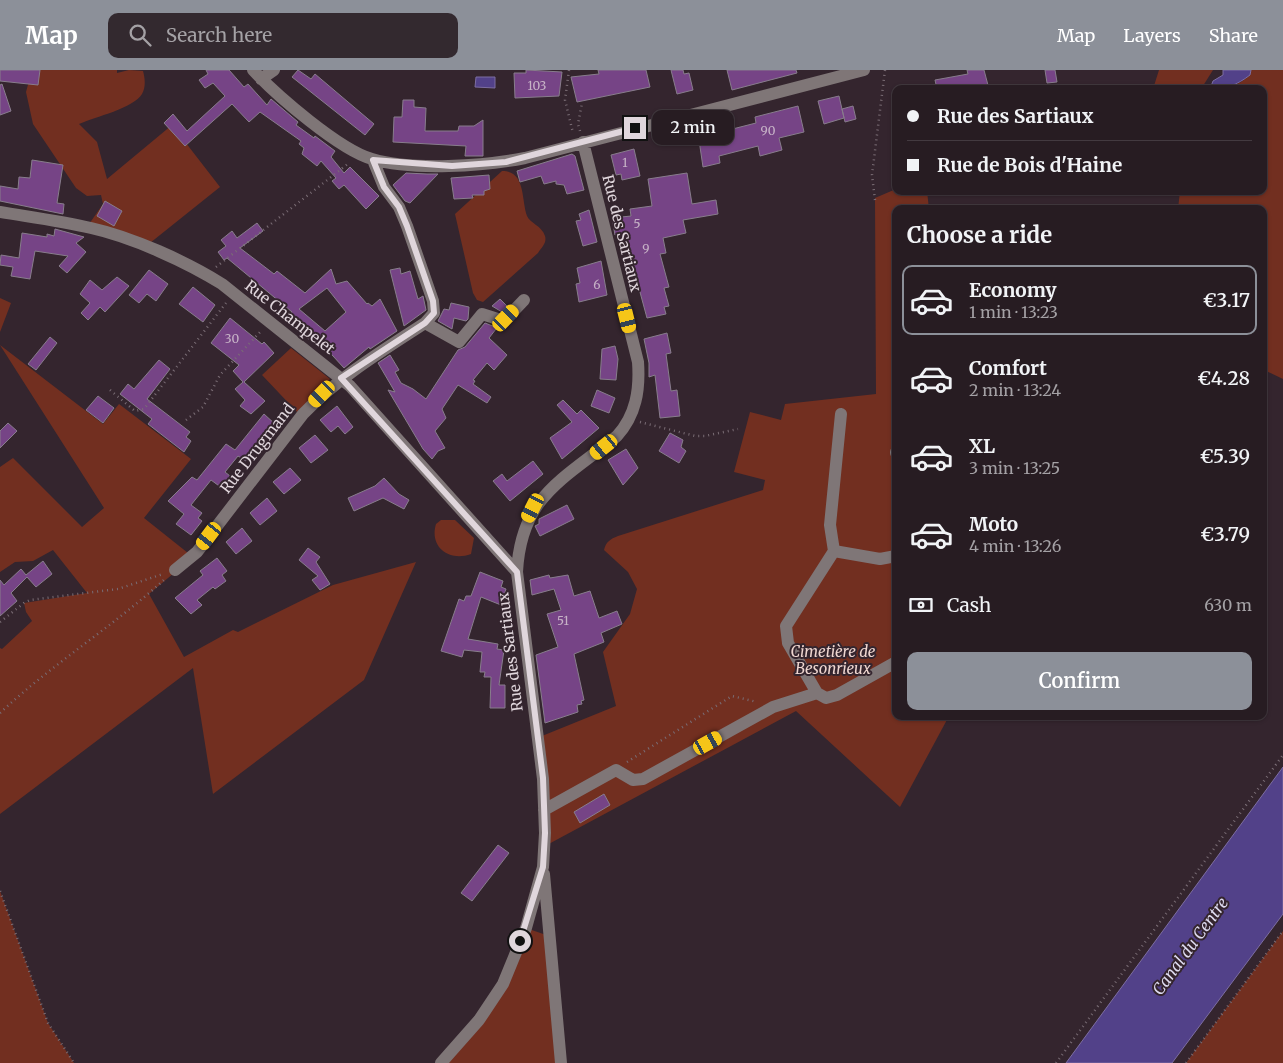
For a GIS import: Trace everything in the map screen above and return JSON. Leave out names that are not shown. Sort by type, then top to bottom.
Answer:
[{"type":"street","points":[[257,74],[274,70]]},
{"type":"street","points":[[257,74],[316,125],[357,154],[373,160],[442,165],[487,164],[525,158],[864,70]]},
{"type":"street","name":"Rue des Sartiaux","points":[[441,1063],[479,1020],[503,984],[526,928],[543,867],[543,778],[517,572],[520,538],[533,508],[554,486],[617,436],[630,419],[639,390],[638,362],[579,143]]},
{"type":"street","points":[[373,160],[384,187],[399,207],[433,301],[434,313],[425,323],[459,342],[479,316],[484,314],[504,321],[524,300]]},
{"type":"street","name":"Rue Champelet","points":[[0,212],[92,228],[139,244],[207,275],[234,293],[341,378],[517,572]]},
{"type":"street","name":"Rue Drugmand","points":[[175,570],[197,552],[303,414],[341,378],[425,323]]},
{"type":"street","points":[[841,414],[830,525],[834,551],[786,626],[788,643],[817,693],[826,698],[837,695],[892,664]]},
{"type":"street","points":[[834,551],[880,559],[892,557]]},
{"type":"street","points":[[544,810],[616,770],[633,780],[643,778],[773,707],[817,693]]},
{"type":"street","points":[[543,867],[561,1063]]},
{"type":"path","points":[[569,70],[565,100],[579,143]]},
{"type":"path","points":[[876,200],[872,175],[885,70]]},
{"type":"path","points":[[579,143],[578,124],[582,103]]},
{"type":"path","points":[[207,275],[351,161],[357,154]]},
{"type":"path","points":[[110,390],[135,411],[144,409],[234,293]]},
{"type":"path","points":[[186,420],[203,407],[220,376],[269,321]]},
{"type":"path","points":[[630,419],[695,436],[705,436],[738,429]]},
{"type":"path","points":[[0,622],[24,602],[30,600],[118,589],[175,570]]},
{"type":"path","points":[[0,713],[20,694],[109,627],[126,610],[149,594],[175,570]]},
{"type":"path","points":[[616,770],[732,696],[773,707]]},
{"type":"path","points":[[1056,1063],[1283,755]]},
{"type":"path","points":[[0,891],[48,1023],[74,1063]]},
{"type":"path","points":[[1186,1063],[1283,931]]},
{"type":"green space","points":[[32,70],[117,70],[117,73],[129,70],[143,71],[144,88],[138,99],[123,108],[79,124],[97,142],[107,179],[172,125],[220,187],[145,247],[87,227],[103,204],[101,195],[87,196],[76,188],[33,124],[26,92]]},
{"type":"green space","points":[[1159,70],[1213,70],[1204,85],[1154,85]]},
{"type":"green space","points":[[1251,70],[1283,70],[1283,379],[1267,371],[1267,205],[1178,205],[1180,195],[1267,195],[1267,85],[1234,85],[1250,75]]},
{"type":"green space","points":[[502,171],[510,172],[519,181],[527,216],[541,230],[545,236],[545,241],[538,253],[483,302],[477,300],[473,293],[455,214]]},
{"type":"green space","name":"Cimetière de Besonrieux","points":[[892,191],[892,195],[927,195],[929,205],[892,205],[892,720],[947,720],[900,807],[796,711],[545,846],[537,738],[616,706],[603,652],[630,614],[637,589],[628,572],[604,550],[607,543],[618,536],[763,490],[765,480],[734,472],[750,412],[781,420],[785,404],[876,394],[875,198]]},
{"type":"green space","points":[[0,298],[11,303],[0,332]]},
{"type":"green space","points":[[0,345],[103,424],[119,404],[191,459],[144,518],[193,557],[149,594],[184,657],[233,630],[238,632],[333,585],[416,562],[364,680],[213,794],[193,668],[0,814],[0,648],[2,649],[32,621],[26,612],[24,603],[87,593],[53,550],[33,561],[15,562],[0,572],[0,467],[13,458],[82,527],[104,508]]},
{"type":"green space","points":[[291,348],[330,379],[297,412],[262,375]]},
{"type":"green space","points":[[441,520],[455,520],[474,538],[471,554],[455,556],[448,554],[438,546],[435,540],[435,532],[436,524]]},
{"type":"green space","points":[[0,891],[48,1023],[74,1063],[0,1063]]},
{"type":"green space","points":[[526,928],[549,936],[561,1063],[441,1063],[495,997]]},
{"type":"green space","points":[[1283,931],[1283,1063],[1186,1063]]},
{"type":"water","points":[[1223,70],[1251,70],[1250,75],[1236,84],[1212,85],[1213,81],[1223,75]]},
{"type":"water","points":[[476,77],[495,77],[495,88],[475,87]]},
{"type":"water","name":"Canal du Centre","points":[[1283,767],[1283,914],[1172,1063],[1066,1063]]},
{"type":"building","points":[[0,70],[40,70],[38,85],[0,81]]},
{"type":"building","points":[[206,70],[229,70],[244,87],[248,84],[267,105],[271,99],[298,122],[296,125],[335,151],[331,157],[344,173],[350,167],[379,196],[366,209],[344,185],[339,189],[332,181],[336,178],[321,161],[317,166],[302,154],[304,148],[299,144],[301,141],[260,112],[249,122],[232,104],[185,146],[164,123],[173,114],[187,131],[225,96],[213,83],[205,88],[199,80],[208,74]]},
{"type":"building","points":[[298,70],[311,79],[315,74],[374,124],[365,135],[292,77]]},
{"type":"building","points":[[526,70],[562,72],[559,96],[515,98],[514,73],[526,73]]},
{"type":"building","points":[[598,70],[646,70],[650,87],[577,102],[571,77],[599,74]]},
{"type":"building","points":[[671,70],[683,70],[684,74],[689,73],[693,90],[677,94]]},
{"type":"building","points":[[727,70],[796,70],[797,73],[732,90]]},
{"type":"building","points":[[967,70],[984,70],[988,85],[936,85],[935,80],[968,74]]},
{"type":"building","points":[[1045,70],[1055,70],[1057,82],[1047,83]]},
{"type":"building","points":[[2,84],[11,111],[0,115],[0,85]]},
{"type":"building","points":[[839,96],[844,118],[824,124],[818,101]]},
{"type":"building","points":[[403,100],[414,100],[414,107],[426,108],[425,131],[458,131],[459,126],[474,126],[483,120],[483,156],[465,156],[466,146],[393,142],[394,117],[402,117]]},
{"type":"building","points":[[798,106],[804,132],[779,138],[782,150],[760,156],[758,146],[719,156],[720,163],[703,167],[699,140],[694,141],[691,131],[711,126],[713,134],[756,123],[755,117]]},
{"type":"building","points":[[853,106],[856,119],[845,122],[842,109]]},
{"type":"building","points":[[634,149],[640,176],[622,180],[621,174],[616,175],[611,155]]},
{"type":"building","points":[[572,154],[575,156],[584,190],[567,194],[564,185],[556,184],[556,181],[544,184],[541,176],[520,182],[517,171]]},
{"type":"building","points":[[32,160],[63,165],[57,203],[64,204],[63,214],[0,201],[0,186],[18,189],[19,177],[30,178]]},
{"type":"building","points":[[406,173],[438,174],[410,203],[405,201],[393,185]]},
{"type":"building","points":[[687,173],[692,204],[716,200],[718,214],[683,220],[686,233],[663,238],[666,253],[660,254],[669,287],[664,288],[669,306],[664,307],[666,314],[647,318],[624,233],[615,235],[612,218],[631,216],[630,209],[652,206],[648,179]]},
{"type":"building","points":[[489,175],[490,189],[484,191],[484,195],[472,195],[473,198],[454,199],[451,178]]},
{"type":"building","points":[[105,201],[122,211],[114,226],[97,216]]},
{"type":"building","points":[[589,210],[597,242],[583,246],[576,221],[581,220],[579,214]]},
{"type":"building","points":[[257,223],[263,231],[240,248],[274,274],[277,271],[305,293],[331,269],[336,284],[347,281],[367,304],[372,306],[380,299],[397,331],[370,349],[369,347],[344,368],[322,344],[320,348],[285,320],[292,312],[227,258],[224,260],[218,252],[226,246],[221,240],[232,231],[237,238]],"holes":[[[327,288],[346,312],[325,331],[299,309]]]},
{"type":"building","points":[[55,229],[84,237],[76,243],[86,252],[67,273],[59,266],[68,256],[35,251],[30,279],[11,276],[13,267],[0,265],[1,255],[19,258],[22,233],[47,237],[47,234],[54,236]]},
{"type":"building","points":[[601,261],[607,295],[579,302],[576,284],[580,283],[577,268]]},
{"type":"building","points":[[400,268],[401,274],[410,271],[418,299],[423,296],[426,310],[404,326],[390,270]]},
{"type":"building","points":[[149,270],[168,284],[156,301],[147,294],[139,303],[129,295]]},
{"type":"building","points":[[117,277],[129,286],[105,312],[100,307],[88,320],[81,313],[90,303],[80,294],[90,280],[102,290]]},
{"type":"building","points":[[193,287],[215,305],[203,322],[179,304]]},
{"type":"building","points":[[500,299],[507,306],[502,312],[492,306]]},
{"type":"building","points":[[451,303],[469,307],[468,319],[466,321],[454,318],[452,329],[438,321],[444,309],[449,310]]},
{"type":"building","points":[[230,318],[262,344],[264,342],[274,353],[244,382],[265,401],[251,414],[240,406],[245,400],[235,389],[243,382],[233,371],[239,365],[211,343]]},
{"type":"building","points":[[485,323],[495,327],[496,329],[489,338],[507,355],[494,370],[487,363],[473,380],[475,381],[473,384],[491,397],[487,403],[458,385],[442,409],[446,418],[435,431],[445,448],[438,451],[432,459],[423,449],[388,390],[395,392],[378,363],[390,355],[399,370],[395,372],[401,383],[426,399],[458,350],[465,347]]},
{"type":"building","points":[[667,333],[671,353],[666,354],[671,391],[677,390],[680,416],[660,418],[655,375],[649,377],[649,363],[644,339]]},
{"type":"building","points":[[50,337],[57,343],[36,370],[28,364]]},
{"type":"building","points":[[615,346],[618,359],[616,380],[600,379],[602,349]]},
{"type":"building","points":[[159,360],[170,369],[147,399],[190,432],[186,437],[191,441],[184,452],[148,424],[152,419],[120,394],[128,384],[134,389]]},
{"type":"building","points":[[597,390],[615,398],[609,413],[591,406]]},
{"type":"building","points":[[98,396],[114,408],[103,423],[86,410]]},
{"type":"building","points":[[563,400],[577,414],[581,410],[599,428],[562,459],[550,438],[572,422],[557,405]]},
{"type":"building","points":[[337,406],[353,427],[345,434],[338,426],[331,432],[320,420]]},
{"type":"building","points":[[264,414],[276,425],[246,461],[238,456],[225,472],[235,480],[226,491],[211,480],[191,505],[202,513],[198,518],[202,521],[191,535],[176,524],[184,514],[168,501],[192,477],[197,480],[226,444],[235,450]]},
{"type":"building","points":[[8,423],[17,431],[0,448],[0,431]]},
{"type":"building","points":[[670,433],[683,440],[681,447],[686,451],[679,463],[659,451]]},
{"type":"building","points":[[315,435],[328,450],[311,463],[299,448]]},
{"type":"building","points":[[626,449],[638,468],[623,485],[608,460]]},
{"type":"building","points":[[533,461],[543,474],[510,501],[493,481],[502,474],[507,481]]},
{"type":"building","points":[[290,468],[301,480],[284,494],[273,482]]},
{"type":"building","points":[[384,478],[399,494],[409,500],[404,509],[383,498],[354,511],[348,498],[375,486]]},
{"type":"building","points":[[267,498],[277,511],[260,525],[250,513]]},
{"type":"building","points":[[567,505],[574,519],[540,536],[535,526],[539,524],[539,519]]},
{"type":"building","points":[[242,528],[252,541],[236,554],[226,542]]},
{"type":"building","points":[[308,548],[320,557],[316,562],[330,584],[320,590],[312,580],[318,576],[299,560]]},
{"type":"building","points":[[217,558],[227,571],[222,575],[226,581],[215,589],[213,587],[197,600],[202,605],[191,614],[175,598],[203,575],[200,571]]},
{"type":"building","points":[[43,561],[52,574],[36,587],[27,577],[11,593],[17,601],[0,616],[0,580],[4,585],[21,569],[26,575]]},
{"type":"building","points":[[480,572],[503,581],[501,587],[506,589],[501,605],[481,597],[468,639],[498,644],[497,649],[504,650],[499,685],[505,685],[505,708],[490,708],[491,677],[484,677],[485,672],[480,672],[482,652],[464,650],[462,657],[441,651],[459,599],[464,601],[466,596],[471,596]]},
{"type":"building","points":[[549,575],[550,578],[568,575],[574,596],[590,591],[599,618],[617,611],[622,624],[601,633],[604,642],[574,654],[584,700],[581,701],[582,704],[577,705],[578,712],[545,723],[536,655],[558,647],[547,614],[561,610],[554,589],[532,595],[530,580]]},
{"type":"building","points":[[604,794],[610,805],[580,823],[574,812]]},
{"type":"building","points":[[498,845],[509,853],[472,901],[461,893]]},
{"type":"route","points":[[520,941],[526,928],[543,867],[545,833],[543,778],[526,659],[517,572],[490,540],[341,378],[425,323],[430,319],[435,308],[407,226],[399,207],[384,187],[373,160],[452,166],[506,162],[635,128]]}]
